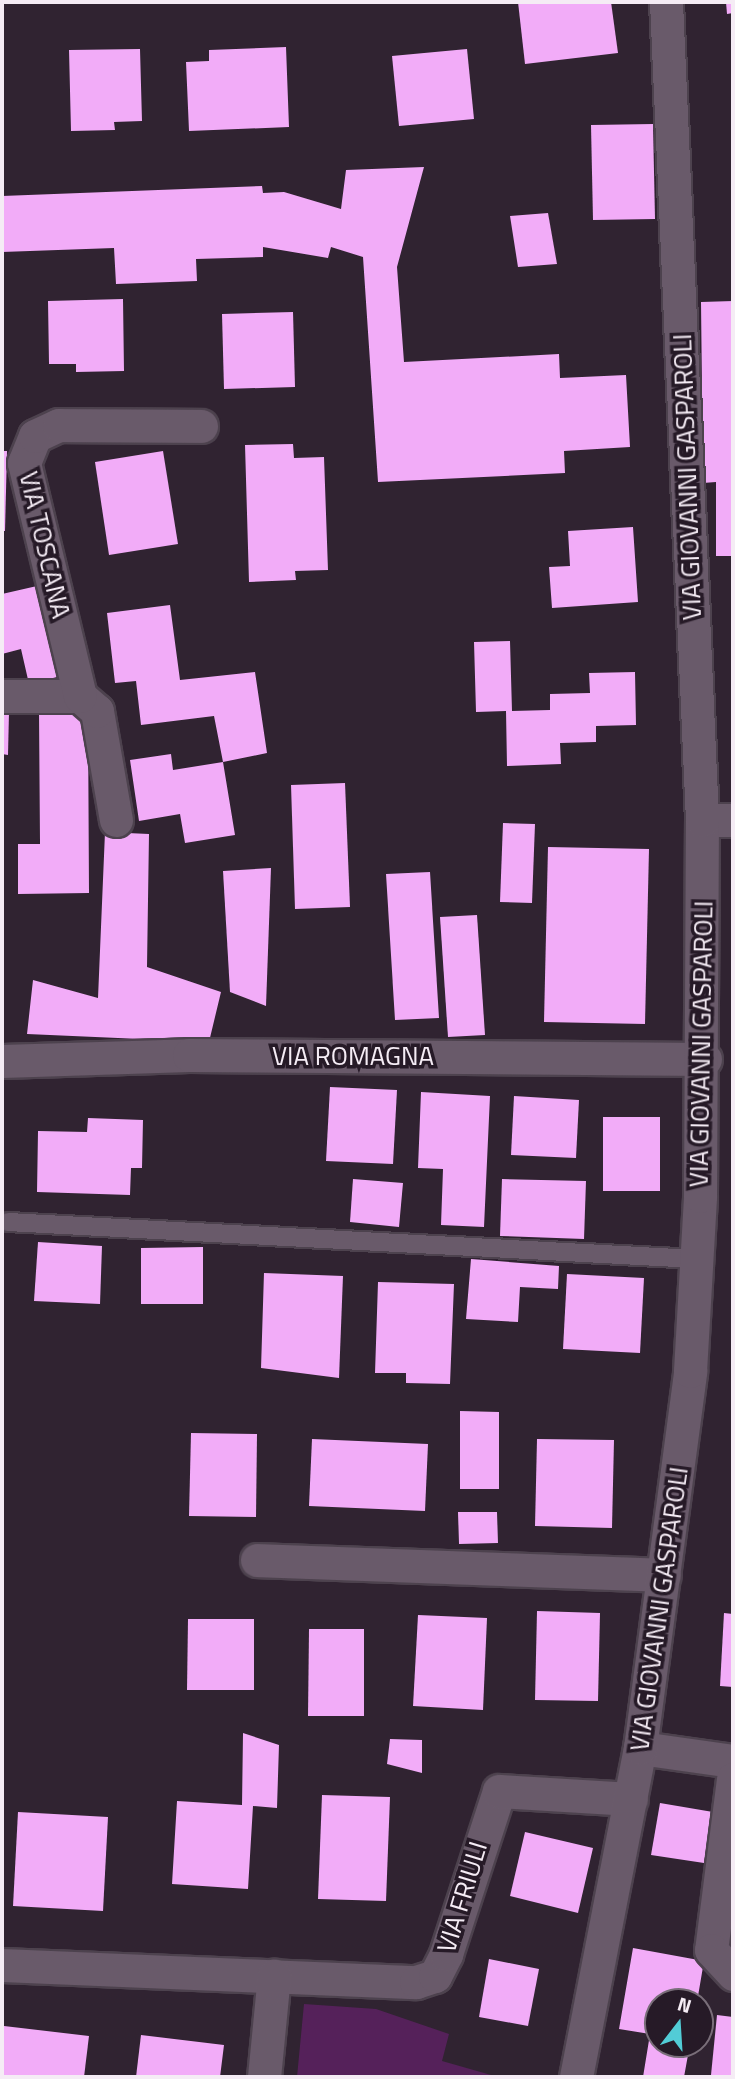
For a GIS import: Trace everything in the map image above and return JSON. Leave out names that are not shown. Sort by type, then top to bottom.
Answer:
[{"type":"street","name":"VIA GIOVANNI GASPAROLI","points":[[576,2077],[640,1748],[690,1371],[718,820],[666,2]]},
{"type":"street","name":"VIA TOSCANA","points":[[116,820],[97,711],[79,696],[24,463],[35,436],[60,425],[201,426]]},
{"type":"street","points":[[2,696],[79,696]]},
{"type":"street","name":"VIA ROMAGNA","points":[[2,1061],[189,1055],[705,1059]]},
{"type":"street","points":[[257,1560],[664,1575]]},
{"type":"street","points":[[640,1748],[733,1762]]},
{"type":"street","points":[[733,1779],[711,1950],[733,1973]]},
{"type":"street","name":"VIA FRIULI","points":[[2,1965],[416,1982],[435,1976],[499,1791],[631,1799]]},
{"type":"street","points":[[264,2077],[274,1976]]},
{"type":"lane","points":[[8,1222],[696,1259]]},
{"type":"shaded area","points":[[304,2004],[376,2009],[449,2034],[442,2061],[498,2077],[297,2077]]},
{"type":"building","points":[[518,2],[611,2],[618,53],[525,64]]},
{"type":"building","points":[[726,2],[733,2],[733,13],[727,14]]},
{"type":"building","points":[[286,47],[289,127],[189,131],[186,62],[209,61],[209,50]]},
{"type":"building","points":[[140,49],[142,121],[114,122],[115,130],[71,131],[69,50]]},
{"type":"building","points":[[467,49],[474,119],[399,126],[392,56]]},
{"type":"building","points":[[653,124],[655,219],[593,220],[591,125]]},
{"type":"building","points":[[424,167],[397,267],[404,362],[559,354],[560,378],[626,375],[630,447],[564,451],[565,473],[378,482],[363,257],[331,247],[328,258],[263,247],[263,257],[196,259],[197,281],[116,284],[114,248],[2,252],[2,196],[262,186],[263,193],[284,192],[341,209],[346,170]]},
{"type":"building","points":[[548,213],[557,264],[518,267],[510,216]]},
{"type":"building","points":[[123,299],[124,371],[76,372],[76,364],[49,364],[48,301]]},
{"type":"building","points":[[733,301],[733,556],[716,556],[716,482],[703,483],[701,302]]},
{"type":"building","points":[[293,312],[295,387],[224,389],[222,314]]},
{"type":"building","points":[[293,444],[294,458],[324,457],[328,570],[295,571],[296,580],[249,582],[245,445]]},
{"type":"building","points":[[2,451],[7,451],[5,531],[2,531]]},
{"type":"building","points":[[163,451],[178,544],[109,555],[95,462]]},
{"type":"building","points":[[633,527],[638,602],[552,608],[549,567],[570,566],[568,531]]},
{"type":"building","points":[[37,586],[57,677],[29,684],[21,649],[2,654],[2,594]]},
{"type":"building","points":[[170,605],[180,680],[255,672],[267,753],[223,762],[214,716],[141,725],[136,681],[115,683],[107,613]]},
{"type":"building","points":[[510,641],[512,711],[550,710],[550,694],[590,693],[589,673],[635,672],[636,725],[596,726],[596,742],[560,743],[561,764],[507,766],[506,711],[476,712],[474,642]]},
{"type":"building","points":[[2,711],[9,712],[8,755],[2,754]]},
{"type":"building","points":[[88,711],[89,893],[18,894],[18,844],[40,844],[39,712]]},
{"type":"building","points":[[171,754],[173,770],[223,762],[235,835],[185,843],[180,814],[139,821],[130,760]]},
{"type":"building","points":[[345,783],[350,907],[295,909],[291,785]]},
{"type":"building","points":[[503,823],[535,824],[532,903],[500,902]]},
{"type":"building","points":[[105,832],[149,834],[147,967],[221,992],[209,1042],[27,1034],[33,980],[98,998]]},
{"type":"building","points":[[548,847],[649,849],[645,1024],[544,1022]]},
{"type":"building","points":[[271,868],[266,1006],[230,992],[223,871]]},
{"type":"building","points":[[430,872],[439,1018],[395,1020],[386,874]]},
{"type":"building","points":[[477,915],[485,1035],[448,1037],[440,917]]},
{"type":"building","points":[[330,1087],[397,1090],[393,1164],[326,1161]]},
{"type":"building","points":[[421,1092],[490,1096],[484,1227],[441,1225],[443,1169],[418,1168]]},
{"type":"building","points":[[514,1096],[579,1100],[576,1158],[511,1155]]},
{"type":"building","points":[[603,1117],[660,1117],[660,1191],[603,1191]]},
{"type":"building","points":[[88,1118],[143,1120],[142,1168],[131,1168],[130,1195],[37,1192],[38,1131],[87,1132]]},
{"type":"building","points":[[353,1179],[403,1183],[399,1227],[350,1222]]},
{"type":"building","points":[[502,1179],[586,1181],[584,1239],[500,1236]]},
{"type":"building","points":[[38,1242],[102,1246],[100,1304],[34,1301]]},
{"type":"building","points":[[203,1247],[203,1304],[141,1304],[141,1248]]},
{"type":"building","points":[[471,1259],[559,1266],[558,1289],[520,1287],[518,1322],[466,1319]]},
{"type":"building","points":[[264,1273],[343,1276],[339,1378],[261,1368]]},
{"type":"building","points":[[567,1274],[644,1278],[640,1353],[563,1349]]},
{"type":"building","points":[[378,1282],[454,1284],[450,1384],[406,1383],[406,1373],[375,1373]]},
{"type":"building","points":[[460,1411],[499,1412],[499,1489],[460,1489]]},
{"type":"building","points":[[191,1433],[257,1434],[256,1517],[189,1516]]},
{"type":"building","points":[[312,1439],[428,1444],[425,1511],[309,1506]]},
{"type":"building","points":[[537,1439],[614,1440],[612,1528],[535,1526]]},
{"type":"building","points":[[458,1512],[497,1512],[498,1543],[459,1544]]},
{"type":"building","points":[[537,1611],[600,1613],[598,1701],[535,1700]]},
{"type":"building","points":[[724,1613],[733,1614],[733,1687],[720,1686]]},
{"type":"building","points":[[418,1615],[487,1618],[483,1710],[413,1706]]},
{"type":"building","points":[[188,1619],[254,1619],[254,1690],[187,1690]]},
{"type":"building","points":[[309,1629],[364,1629],[364,1716],[308,1716]]},
{"type":"building","points":[[243,1733],[279,1745],[277,1808],[253,1806],[248,1889],[172,1884],[177,1801],[242,1805]]},
{"type":"building","points":[[390,1739],[422,1740],[422,1773],[387,1764]]},
{"type":"building","points":[[322,1795],[390,1797],[386,1901],[318,1899]]},
{"type":"building","points":[[660,1803],[713,1812],[704,1863],[651,1855]]},
{"type":"building","points":[[18,1812],[108,1817],[103,1911],[13,1906]]},
{"type":"building","points":[[525,1832],[593,1848],[578,1913],[510,1896]]},
{"type":"building","points":[[633,1948],[704,1961],[699,1988],[644,1988],[644,2033],[619,2029]]},
{"type":"building","points":[[489,1959],[539,1969],[528,2026],[479,2017]]},
{"type":"building","points":[[717,2015],[733,2017],[733,2077],[711,2075]]},
{"type":"building","points":[[4,2026],[89,2036],[84,2077],[2,2077]]},
{"type":"building","points":[[141,2035],[224,2045],[220,2077],[136,2077]]},
{"type":"building","points":[[646,2058],[687,2058],[684,2077],[643,2077]]}]
